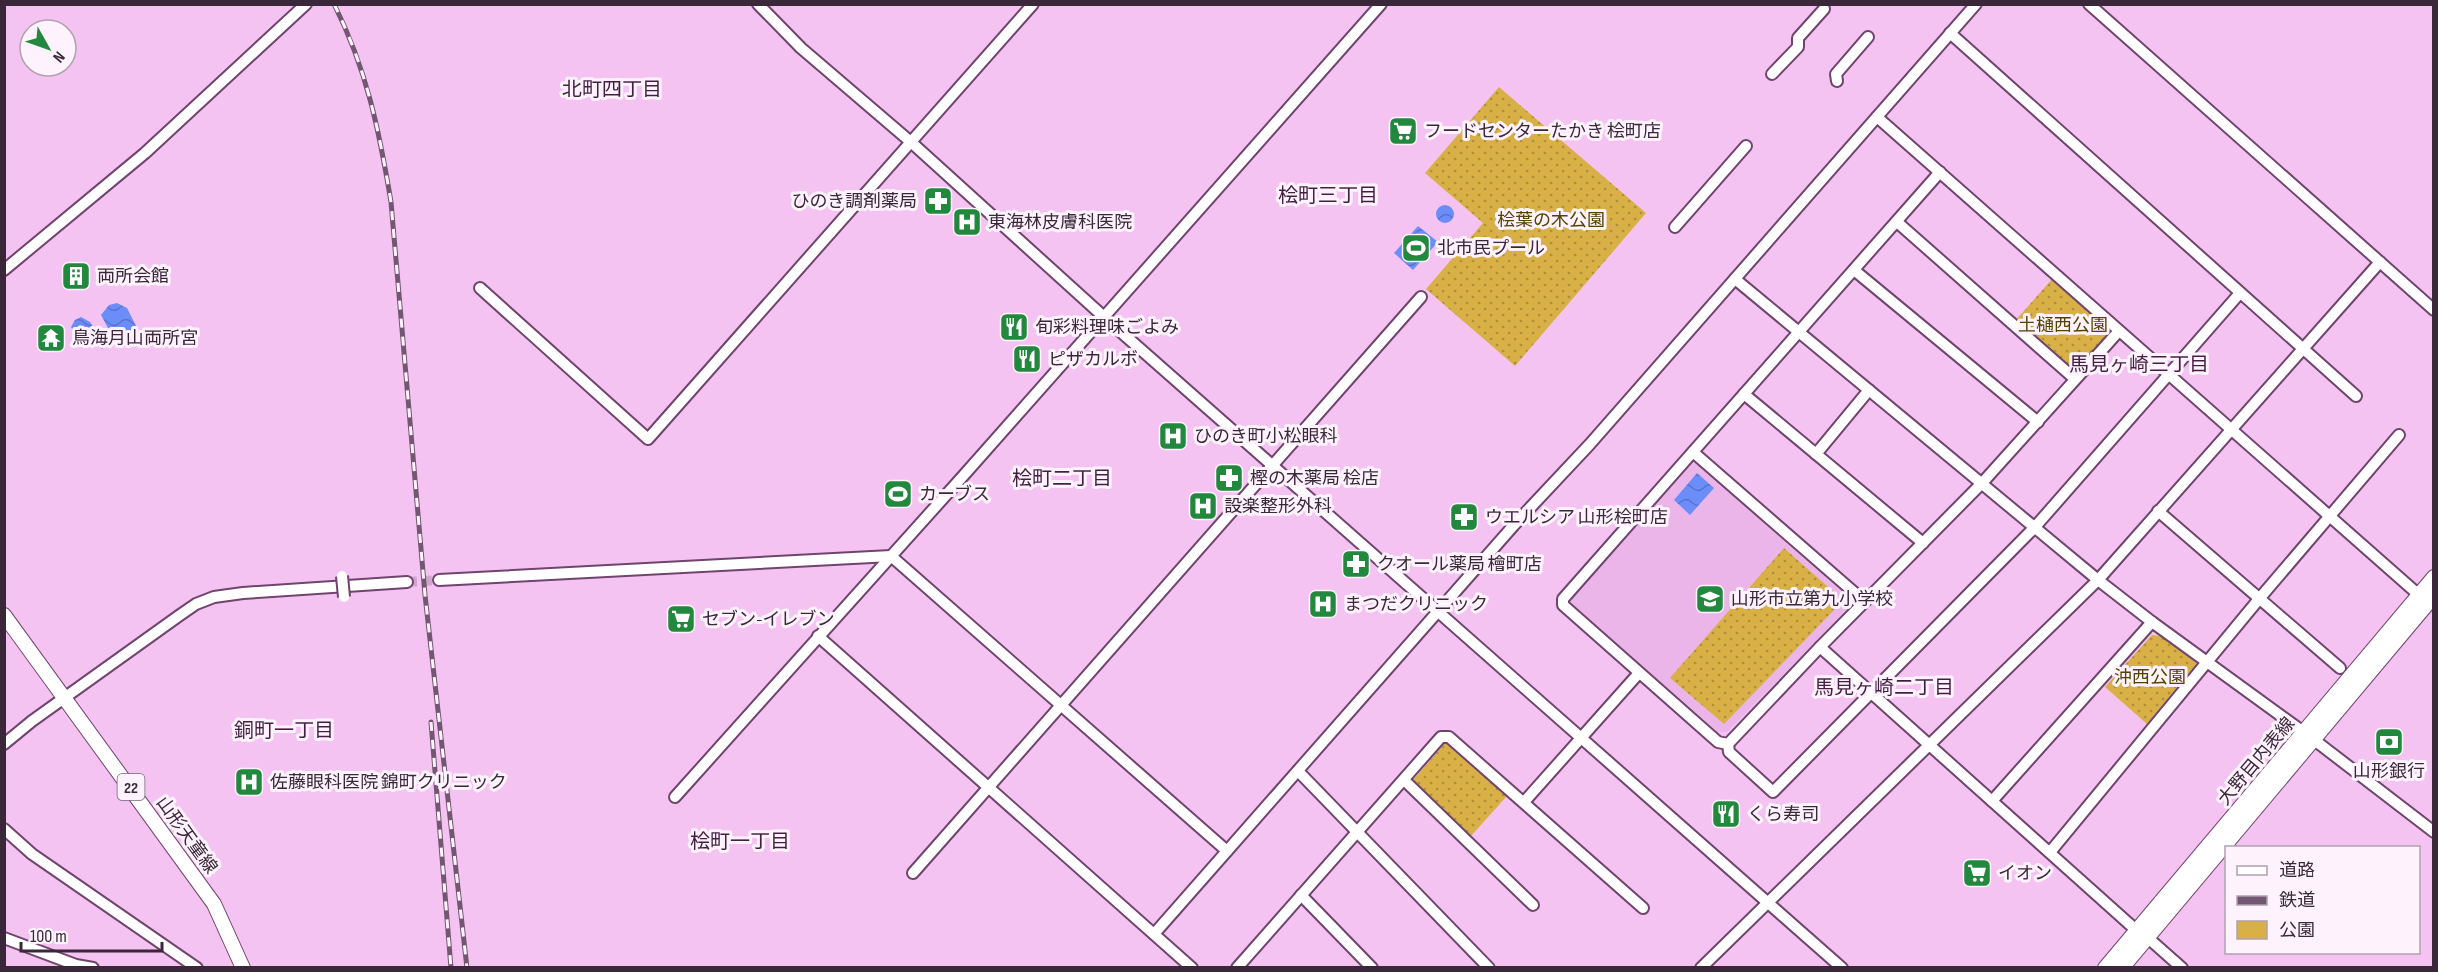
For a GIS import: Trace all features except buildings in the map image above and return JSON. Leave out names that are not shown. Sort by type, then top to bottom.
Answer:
[{"type":"main road","name":"大野目内表線","points":[[2105,968],[2142,934],[2308,736],[2428,601],[2433,577]]},
{"type":"main road","name":"山形天童線","points":[[4,615],[214,904],[243,968]]},
{"type":"main road","name":"大野目内表線","points":[[2122,968],[2142,934]]},
{"type":"street","points":[[5,269],[145,153],[306,4]]},
{"type":"street","points":[[758,4],[801,48],[912,143],[1104,317],[1842,968]]},
{"type":"street","points":[[480,288],[648,439],[1033,4]]},
{"type":"street","points":[[675,797],[1381,4]]},
{"type":"street","points":[[1154,934],[1437,611],[1590,444],[1976,4]]},
{"type":"street","points":[[2089,4],[2433,310]]},
{"type":"street","points":[[1772,75],[1798,47],[1798,38],[1824,9]]},
{"type":"street","points":[[1950,33],[2356,396]]},
{"type":"street","points":[[1837,81],[1836,74],[1868,37]]},
{"type":"street","points":[[1877,117],[2169,376],[2428,601]]},
{"type":"street","points":[[1675,227],[1746,146]]},
{"type":"street","points":[[1728,744],[1718,742],[1639,673],[1563,605],[1563,599],[1940,172]]},
{"type":"street","points":[[1897,222],[2075,379]]},
{"type":"street","points":[[1701,968],[2098,580],[2380,262]]},
{"type":"street","points":[[1854,270],[2038,422]]},
{"type":"street","points":[[1735,279],[1983,482],[2098,580],[2433,832]]},
{"type":"street","points":[[1728,744],[1729,752],[1773,792],[2035,527],[2240,293]]},
{"type":"street","points":[[914,873],[1421,297]]},
{"type":"street","points":[[1728,744],[1864,601],[1983,482],[2119,331]]},
{"type":"street","points":[[1816,454],[1869,390]]},
{"type":"street","points":[[1744,394],[1923,543]]},
{"type":"street","points":[[2050,851],[2259,599],[2399,435]]},
{"type":"street","points":[[1693,452],[1864,601]]},
{"type":"street","points":[[2158,512],[2340,668]]},
{"type":"street","points":[[439,580],[891,556],[1227,851]]},
{"type":"street","points":[[342,576],[344,597]]},
{"type":"street","points":[[4,744],[65,696],[180,615],[196,604],[213,597],[273,590],[407,582]]},
{"type":"street","points":[[1992,801],[2152,622]]},
{"type":"street","points":[[818,636],[1192,968]]},
{"type":"street","points":[[1820,647],[2182,968]]},
{"type":"street","points":[[1524,802],[1639,673]]},
{"type":"street","points":[[1238,968],[1441,737],[1449,737],[1643,908]]},
{"type":"street","points":[[1298,771],[1490,968]]},
{"type":"street","points":[[1404,780],[1533,905]]},
{"type":"street","points":[[4,829],[32,854],[197,968]]},
{"type":"street","points":[[1301,896],[1372,968]]},
{"type":"street","points":[[4,938],[93,968]]},
{"type":"shaded area","name":"山形市立第九小学校","points":[[1697,462],[1850,594],[1850,606],[1727,732],[1718,732],[1571,603],[1570,594],[1688,463]]},
{"type":"green space","name":"桧葉の木公園","points":[[1499,87],[1646,213],[1515,366],[1426,289],[1483,223],[1425,173]]},
{"type":"green space","name":"土樋西公園","points":[[2052,279],[2109,330],[2110,337],[2077,374],[2016,320]]},
{"type":"green space","points":[[1784,548],[1835,593],[1834,610],[1724,724],[1670,678]]},
{"type":"green space","name":"沖西公園","points":[[2152,635],[2161,636],[2197,663],[2147,724],[2105,687]]},
{"type":"green space","points":[[1446,742],[1507,796],[1470,837],[1412,781]]},
{"type":"water","points":[[1441,205],[1449,205],[1454,210],[1452,221],[1441,223],[1436,218],[1436,210]]},
{"type":"water","name":"北市民プール","points":[[1418,226],[1438,242],[1413,270],[1394,253]]},
{"type":"water","points":[[117,303],[127,308],[138,330],[135,337],[125,347],[113,340],[102,349],[84,335],[75,335],[71,327],[75,320],[81,317],[90,322],[98,335],[105,333],[108,328],[101,315],[109,305]]},
{"type":"water","points":[[1697,473],[1714,488],[1690,515],[1674,500]]},
{"type":"tunnel","points":[[407,582],[439,580]]},
{"type":"railway","points":[[334,4],[355,53],[370,101],[391,202],[425,595],[467,968]]},
{"type":"railway","points":[[431,722],[451,968]]},
{"type":"place","name":"フードセンターたかき 桧町店","points":[[1403,131]]},
{"type":"place","name":"ひのき調剤薬局","points":[[938,201]]},
{"type":"place","name":"東海林皮膚科医院","points":[[967,222]]},
{"type":"place","name":"北市民プール","points":[[1416,248]]},
{"type":"place","name":"両所会館","points":[[76,276]]},
{"type":"place","name":"旬彩料理味ごよみ","points":[[1014,327]]},
{"type":"place","name":"鳥海月山両所宮","points":[[51,338]]},
{"type":"place","name":"ピザカルボ","points":[[1027,359]]},
{"type":"place","name":"ひのき町小松眼科","points":[[1173,436]]},
{"type":"place","name":"樫の木薬局 桧店","points":[[1229,478]]},
{"type":"place","name":"カーブス","points":[[898,494]]},
{"type":"place","name":"設楽整形外科","points":[[1203,506]]},
{"type":"place","name":"ウエルシア 山形桧町店","points":[[1464,517]]},
{"type":"place","name":"クオール薬局 檜町店","points":[[1356,564]]},
{"type":"place","name":"山形市立第九小学校","points":[[1710,599]]},
{"type":"place","name":"まつだクリニック","points":[[1323,604]]},
{"type":"place","name":"セブン-イレブン","points":[[681,619]]},
{"type":"place","name":"山形銀行","points":[[2389,742]]},
{"type":"place","name":"佐藤眼科医院 錦町クリニック","points":[[249,782]]},
{"type":"place","name":"くら寿司","points":[[1726,814]]},
{"type":"place","name":"イオン","points":[[1977,873]]},
{"type":"district","name":"北町四丁目","points":[[612,89]]},
{"type":"district","name":"桧町三丁目","points":[[1328,195]]},
{"type":"district","name":"馬見ヶ崎三丁目","points":[[2139,364]]},
{"type":"district","name":"桧町二丁目","points":[[1062,478]]},
{"type":"district","name":"馬見ヶ崎二丁目","points":[[1884,687]]},
{"type":"district","name":"銅町一丁目","points":[[284,730]]},
{"type":"district","name":"桧町一丁目","points":[[740,841]]}]
